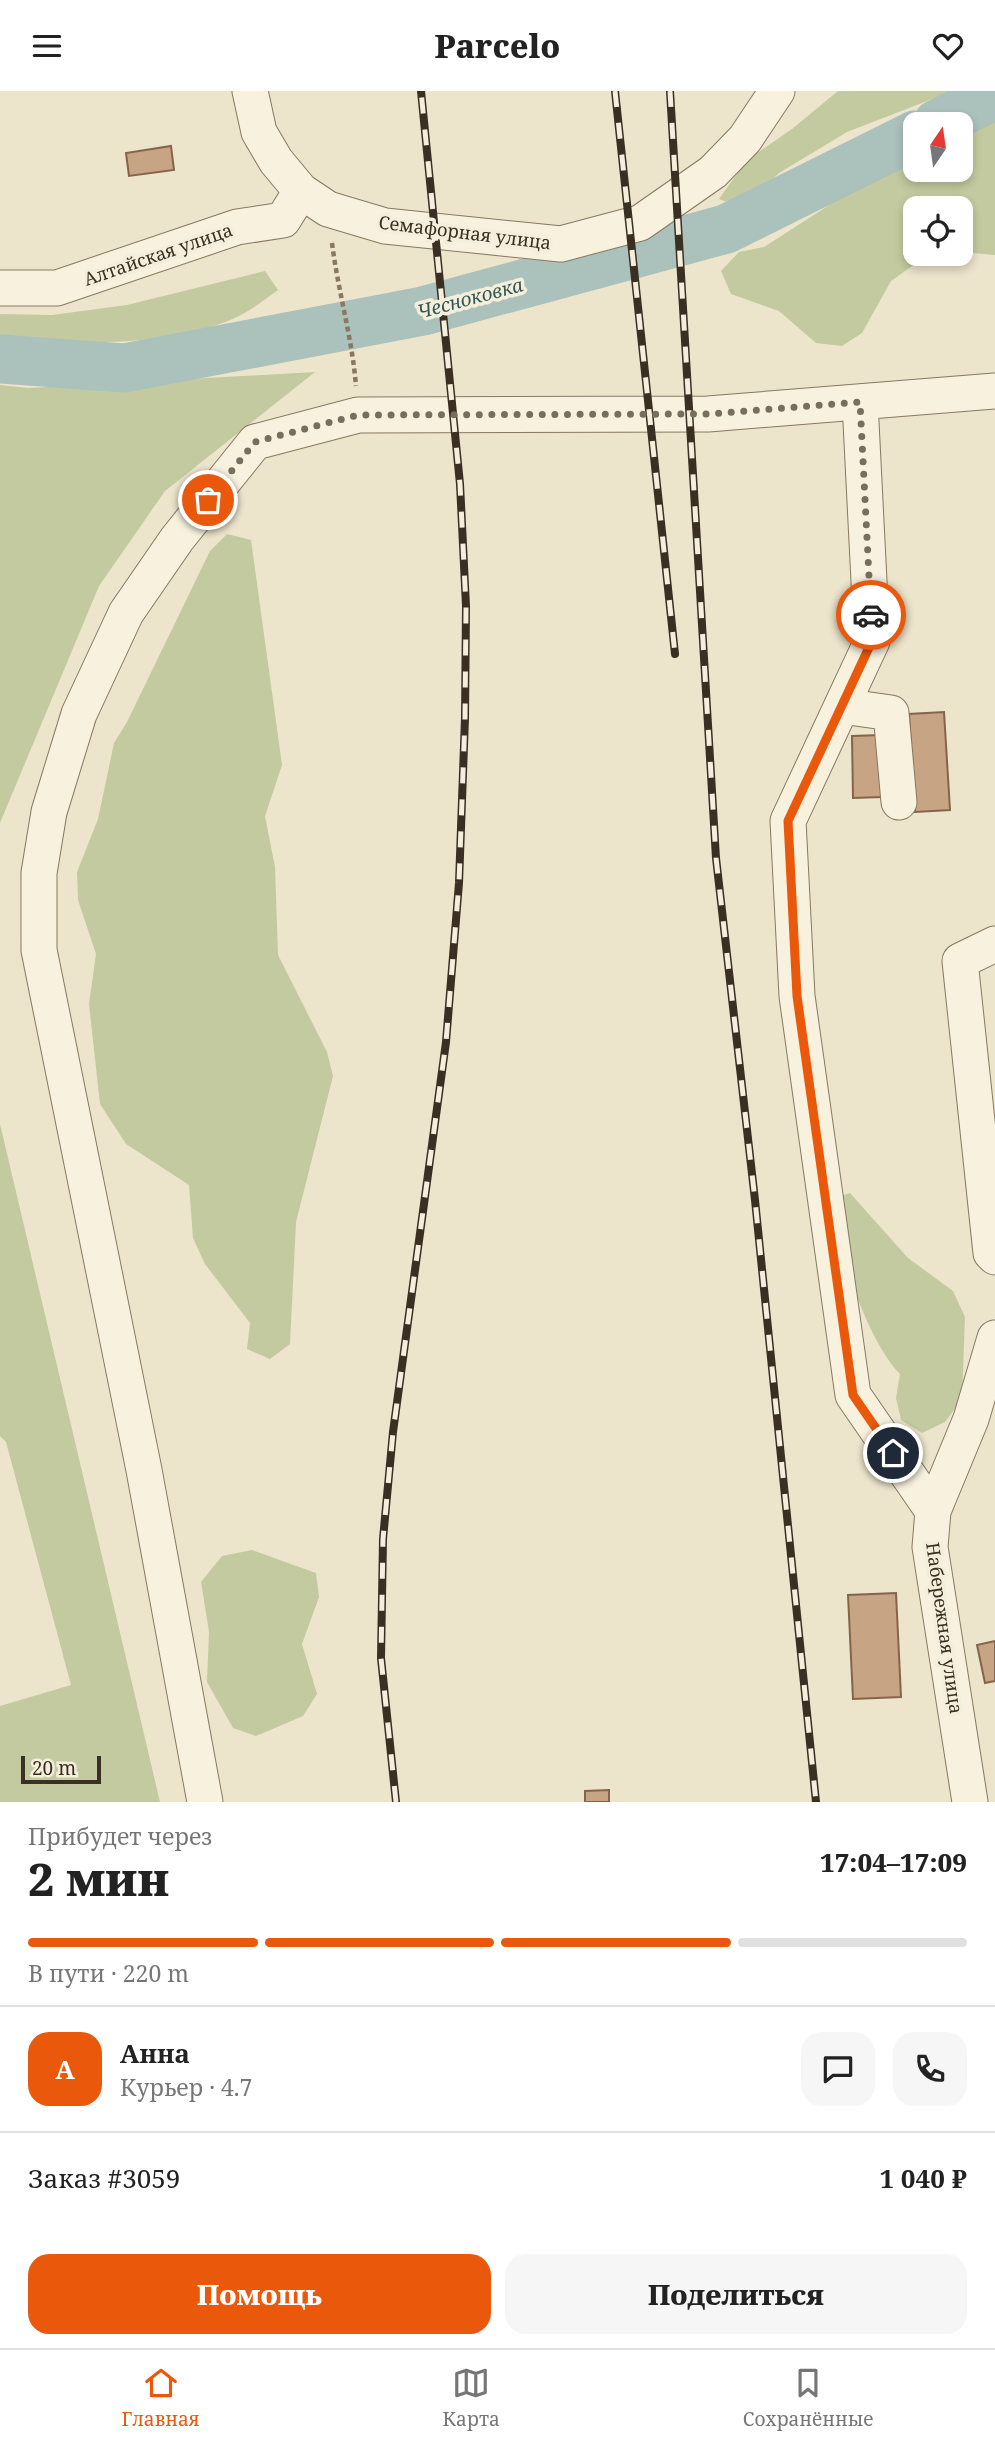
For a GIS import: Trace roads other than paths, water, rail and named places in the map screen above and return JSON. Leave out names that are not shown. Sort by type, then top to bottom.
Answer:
[{"type":"street","points":[[250,91],[259,132],[276,161],[315,200]]},
{"type":"street","name":"Семафорная улица","points":[[315,200],[385,226],[561,244],[640,223],[713,172],[745,139],[777,91]]},
{"type":"street","name":"Алтайская улица","points":[[0,288],[57,288],[237,226],[283,220],[315,200]]},
{"type":"street","points":[[205,1802],[144,1470],[39,950],[39,873],[49,812],[79,714],[126,613],[177,539],[255,442],[299,429],[358,415],[708,414],[995,391]]},
{"type":"street","points":[[860,402],[872,641],[788,821],[797,996],[853,1395],[933,1511]]},
{"type":"street","points":[[842,706],[891,713],[899,802]]},
{"type":"street","points":[[995,944],[960,961],[991,1253],[995,1257]]},
{"type":"street","name":"Набережная улица","points":[[970,1802],[930,1548],[933,1511],[971,1419],[995,1338]]},
{"type":"waterway","name":"Чесноковка","points":[[961,112],[995,95]]},
{"type":"waterway","name":"Чесноковка","points":[[0,359],[124,368],[423,311],[726,229],[903,141]]},
{"type":"railway","points":[[396,1802],[381,1658],[383,1539],[393,1432],[446,1042],[459,883],[465,718],[466,606],[460,484],[421,91]]},
{"type":"railway","points":[[615,91],[675,654]]},
{"type":"railway","points":[[670,91],[716,858],[755,1200],[816,1802]]}]
